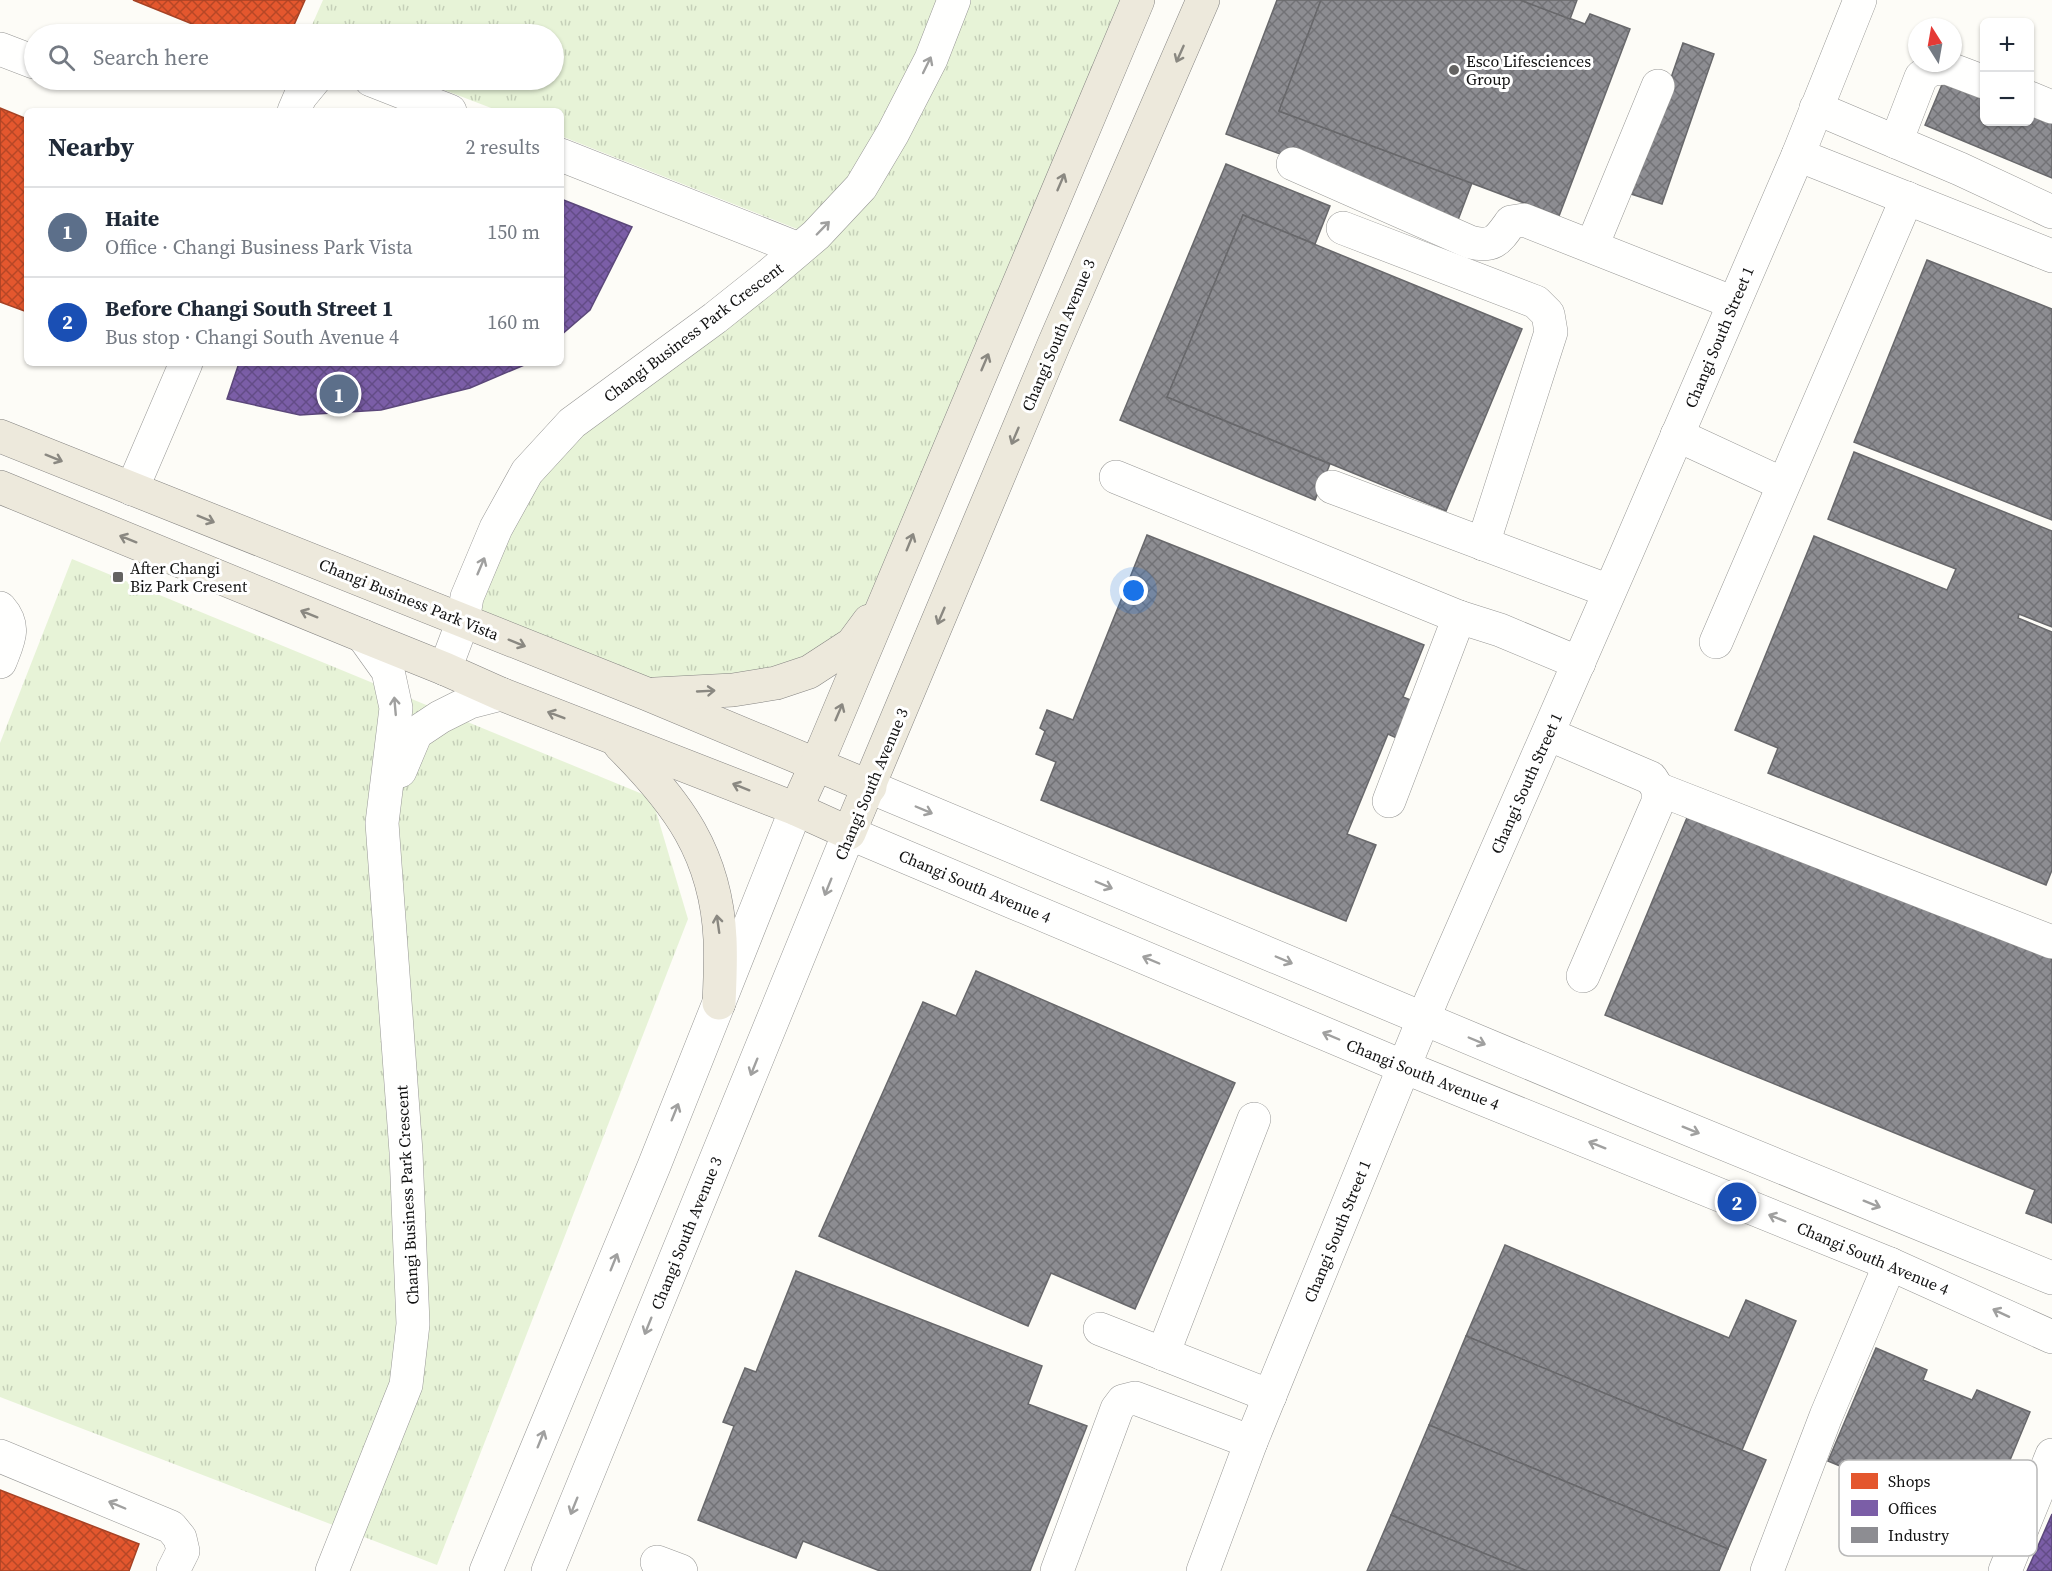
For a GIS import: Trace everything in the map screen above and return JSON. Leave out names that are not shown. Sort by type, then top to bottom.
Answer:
[{"type":"main road","points":[[0,487],[501,694],[796,809],[888,596],[1138,0]]},
{"type":"main road","name":"Changi South Avenue 3","points":[[849,833],[1054,344],[1203,0]]},
{"type":"main road","name":"Changi Business Park Vista","points":[[0,436],[647,694],[816,766]]},
{"type":"main road","points":[[647,694],[733,690],[776,682],[809,672],[852,644],[888,596]]},
{"type":"main road","points":[[610,735],[652,777],[679,811],[696,839],[713,888],[720,938],[720,1003]]},
{"type":"main road","points":[[816,766],[870,787]]},
{"type":"main road","name":"Changi South Avenue 4","points":[[796,809],[849,833]]},
{"type":"street","name":"Changi Business Park Crescent","points":[[445,669],[463,621],[467,597],[496,528],[527,472],[572,423],[715,318],[816,235],[861,187],[893,133],[931,59],[954,0]]},
{"type":"street","name":"Changi South Street 1","points":[[1203,1571],[1251,1442],[1423,1018],[1798,155],[1860,0]]},
{"type":"street","points":[[0,49],[24,58]]},
{"type":"street","points":[[1896,142],[1922,77],[1931,69],[1947,68],[1980,80]]},
{"type":"street","points":[[1592,246],[1658,86]]},
{"type":"street","points":[[295,108],[306,90]]},
{"type":"street","points":[[396,90],[442,108]]},
{"type":"street","points":[[2034,100],[2052,107]]},
{"type":"street","points":[[1816,108],[2052,212]]},
{"type":"street","points":[[1798,155],[2052,256]]},
{"type":"street","points":[[564,156],[799,249]]},
{"type":"street","points":[[1293,165],[1470,242],[1484,245],[1498,240],[1511,222],[1524,220],[1734,303]]},
{"type":"street","points":[[1716,642],[1907,198]]},
{"type":"street","points":[[1342,228],[1536,302],[1548,314],[1551,332],[1483,544]]},
{"type":"street","points":[[132,489],[185,366]]},
{"type":"street","points":[[1677,435],[1783,484]]},
{"type":"street","points":[[1116,477],[1459,617],[1500,630],[1579,663]]},
{"type":"street","points":[[1332,487],[1609,591]]},
{"type":"street","points":[[0,608],[8,616],[11,634],[0,662]]},
{"type":"street","points":[[1389,801],[1459,617]]},
{"type":"street","name":"Changi Business Park Crescent","points":[[332,1571],[406,1385],[413,1324],[406,1152],[382,823],[396,708],[388,671],[363,636]]},
{"type":"street","name":"Changi Business Park Crescent","points":[[385,806],[416,733],[440,717],[470,702],[501,694]]},
{"type":"street","points":[[1548,734],[1651,778],[1658,789],[1658,802],[1583,976]]},
{"type":"street","points":[[870,787],[2052,1278]]},
{"type":"street","points":[[1658,789],[2052,942]]},
{"type":"street","points":[[486,1571],[720,1003],[796,809]]},
{"type":"street","name":"Changi South Avenue 4","points":[[849,833],[1404,1067],[1890,1264],[2052,1337]]},
{"type":"street","name":"Changi South Avenue 3","points":[[548,1571],[849,833]]},
{"type":"street","points":[[1163,1354],[1254,1119]]},
{"type":"street","points":[[1767,1571],[1826,1416],[1890,1264]]},
{"type":"street","points":[[1100,1329],[1270,1396]]},
{"type":"street","points":[[1057,1571],[1117,1409],[1123,1401],[1135,1398],[1251,1442]]},
{"type":"street","points":[[2037,1492],[2052,1455]]},
{"type":"street","points":[[0,1456],[171,1527],[180,1538],[183,1551],[173,1571]]},
{"type":"street","points":[[2005,1571],[2011,1556]]},
{"type":"green space","points":[[323,0],[1134,0],[887,596],[809,671],[647,694],[463,621],[527,473],[815,236],[564,137],[564,108],[491,108],[444,90],[564,90],[564,24],[312,24]]},
{"type":"green space","points":[[72,559],[652,798],[688,919],[437,1565],[0,1397],[0,743]]},
{"type":"building: Shops","points":[[133,0],[305,0],[294,24],[192,24]]},
{"type":"building: Shops","points":[[0,108],[24,118],[24,311],[0,302]]},
{"type":"building: Shops","points":[[0,1490],[139,1544],[129,1571],[0,1571]]},
{"type":"building: Offices","points":[[564,200],[632,227],[590,310],[564,332]]},
{"type":"building: Offices","points":[[238,366],[522,366],[470,388],[381,410],[300,415],[227,399]]},
{"type":"building: Offices","points":[[2052,1514],[2052,1571],[2027,1571],[2034,1556],[2037,1556],[2037,1548]]},
{"type":"building: Industry","points":[[1277,0],[1321,0],[1279,111],[1472,183],[1458,220],[1226,134]]},
{"type":"building: Industry","name":"Esco Lifesciences Group","points":[[1321,0],[1520,0],[1585,24],[1590,14],[1630,29],[1559,216],[1279,111]]},
{"type":"building: Industry","points":[[1520,0],[1577,0],[1570,19]]},
{"type":"building: Industry","points":[[1683,43],[1714,54],[1662,204],[1631,194]]},
{"type":"building: Industry","points":[[1946,75],[1980,89],[1980,126],[2034,126],[2034,112],[2052,119],[2052,178],[1925,125]]},
{"type":"building: Industry","points":[[1226,164],[1330,206],[1315,244],[1243,215],[1167,397],[1330,464],[1315,500],[1120,420]]},
{"type":"building: Industry","points":[[1243,215],[1522,329],[1446,511],[1167,397]]},
{"type":"building: Industry","points":[[1927,260],[2052,309],[2052,520],[1854,442]]},
{"type":"building: Industry","points":[[1854,452],[2052,531],[2052,627],[2019,614],[2018,618],[2052,632],[2052,870],[2046,885],[1768,773],[1778,748],[1735,730],[1814,536],[1947,590],[1956,569],[1828,519]]},
{"type":"building: Industry","points":[[1147,535],[1424,645],[1403,697],[1418,703],[1403,741],[1388,734],[1347,834],[1376,845],[1346,921],[1041,800],[1056,762],[1036,754],[1045,731],[1040,728],[1047,710],[1073,720]]},
{"type":"building: Industry","points":[[1691,808],[2052,956],[2052,1223],[2026,1213],[2035,1190],[1605,1015]]},
{"type":"building: Industry","points":[[976,971],[1235,1083],[1135,1309],[1051,1273],[1028,1326],[819,1236],[923,1002],[956,1016]]},
{"type":"building: Industry","points":[[1505,1245],[1729,1338],[1746,1300],[1796,1321],[1742,1450],[1466,1336]]},
{"type":"building: Industry","points":[[796,1271],[1042,1366],[1028,1404],[1087,1426],[1030,1571],[880,1571],[803,1541],[796,1558],[698,1520],[734,1426],[723,1422],[745,1368],[756,1372]]},
{"type":"building: Industry","points":[[1466,1336],[1766,1460],[1728,1549],[1429,1425]]},
{"type":"building: Industry","points":[[1876,1348],[1927,1370],[1923,1380],[1972,1400],[1977,1390],[2030,1412],[2010,1460],[1839,1460],[1839,1466],[1828,1461]]},
{"type":"building: Industry","points":[[1429,1425],[1728,1549],[1719,1571],[1527,1571],[1391,1515]]},
{"type":"building: Industry","points":[[1391,1515],[1527,1571],[1367,1571]]},
{"type":"place","name":"Esco Lifesciences Group","points":[[1454,70]]},
{"type":"place","name":"Haite","points":[[339,394]]},
{"type":"place","name":"After Changi Biz Park Cresent","points":[[118,577]]},
{"type":"place","name":"Before Changi South Street 1","points":[[1737,1202]]}]
